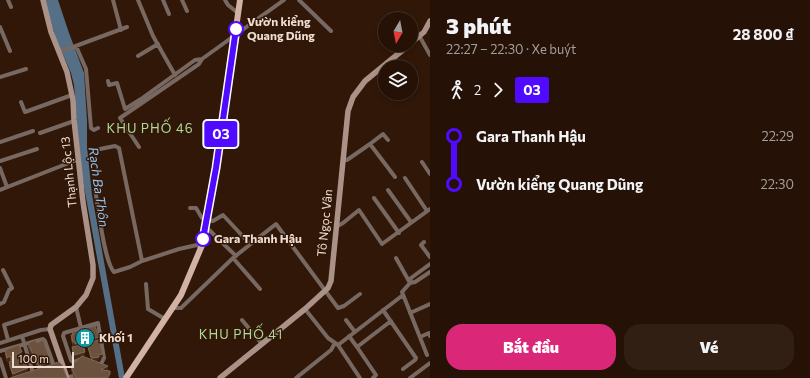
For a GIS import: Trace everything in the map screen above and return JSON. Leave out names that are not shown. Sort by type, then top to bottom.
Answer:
[{"type":"main road","points":[[126,378],[181,295],[201,248],[240,0]]},
{"type":"street","points":[[8,0],[11,7]]},
{"type":"street","name":"Thạnh Lộc 13","points":[[42,0],[51,32],[67,72],[72,95],[86,219],[92,252],[93,274],[90,287],[86,295],[76,307],[51,325],[50,329]]},
{"type":"street","points":[[113,0],[121,30]]},
{"type":"street","points":[[138,0],[153,36],[175,75]]},
{"type":"street","points":[[163,0],[169,14]]},
{"type":"street","points":[[182,0],[187,11]]},
{"type":"street","points":[[225,0],[228,5],[238,13]]},
{"type":"street","points":[[108,81],[109,86],[117,83],[125,109],[195,60],[202,58],[284,0]]},
{"type":"street","points":[[299,0],[331,31]]},
{"type":"street","points":[[430,21],[420,37],[430,55]]},
{"type":"street","points":[[0,27],[10,51]]},
{"type":"street","points":[[59,51],[128,27]]},
{"type":"street","points":[[138,56],[158,44]]},
{"type":"street","points":[[75,46],[86,70],[91,128],[94,130],[98,128]]},
{"type":"street","name":"Tô Ngọc Vân","points":[[220,378],[306,309],[328,288],[331,281],[335,227],[348,111],[353,97],[365,81],[400,52]]},
{"type":"street","points":[[139,147],[120,118],[199,64],[202,58]]},
{"type":"street","points":[[0,77],[26,69]]},
{"type":"street","points":[[21,102],[25,112],[72,95]]},
{"type":"street","points":[[40,133],[74,121]]},
{"type":"street","points":[[0,142],[33,131]]},
{"type":"street","points":[[343,160],[347,160],[383,134],[388,140]]},
{"type":"street","points":[[370,144],[395,177]]},
{"type":"street","points":[[100,149],[115,146],[119,148],[142,261]]},
{"type":"street","points":[[0,161],[37,149]]},
{"type":"street","points":[[0,190],[79,159]]},
{"type":"street","points":[[422,162],[430,174]]},
{"type":"street","points":[[0,168],[7,187]]},
{"type":"street","points":[[335,227],[343,223],[359,210],[382,244],[429,210],[405,178]]},
{"type":"street","points":[[96,189],[103,240],[112,270],[114,272],[142,261],[185,248],[197,245],[201,248]]},
{"type":"street","points":[[388,190],[411,222]]},
{"type":"street","points":[[374,198],[398,232]]},
{"type":"street","points":[[190,208],[196,208],[202,218],[260,289]]},
{"type":"street","points":[[206,223],[213,221],[222,215],[250,244]]},
{"type":"street","points":[[172,308],[181,308],[234,257],[276,224],[338,308],[344,306],[360,294]]},
{"type":"street","points":[[424,242],[421,245],[430,257]]},
{"type":"street","points":[[396,258],[410,283]]},
{"type":"street","points":[[296,378],[331,350],[336,344],[403,294],[402,292],[410,283],[411,278],[430,264]]},
{"type":"street","points":[[0,304],[4,302],[9,290],[12,288],[3,270]]},
{"type":"street","points":[[410,283],[415,282],[430,272]]},
{"type":"street","points":[[146,284],[148,309],[165,319]]},
{"type":"street","points":[[403,294],[427,355]]},
{"type":"street","points":[[410,313],[430,304]]},
{"type":"street","points":[[76,307],[81,328]]},
{"type":"street","points":[[306,309],[328,338],[336,344],[359,378]]},
{"type":"street","points":[[383,310],[416,358],[403,368]]},
{"type":"street","points":[[4,325],[41,313]]},
{"type":"street","points":[[0,320],[4,325],[8,340]]},
{"type":"street","points":[[242,320],[262,344]]},
{"type":"street","points":[[346,320],[354,330]]},
{"type":"street","points":[[357,347],[391,321]]},
{"type":"street","points":[[85,360],[83,358],[73,362],[63,336],[64,333],[98,323],[104,358],[101,364],[90,362]]},
{"type":"street","points":[[0,343],[41,330],[50,329],[56,350],[67,378],[76,377],[74,370]]},
{"type":"street","points":[[420,337],[429,333],[430,336]]},
{"type":"street","points":[[22,336],[23,344],[33,373]]},
{"type":"street","points":[[348,336],[376,375],[373,378]]},
{"type":"street","points":[[0,351],[43,339],[54,366],[44,370]]},
{"type":"street","points":[[49,353],[66,345]]},
{"type":"street","points":[[0,359],[6,378]]},
{"type":"street","points":[[410,378],[430,363]]},
{"type":"street","points":[[27,375],[38,371]]},
{"type":"water","points":[[45,0],[58,0],[84,73],[87,146],[92,195],[125,378],[119,378],[85,192],[77,143],[74,85],[71,73],[55,36]]},
{"type":"building","name":"Khối 1","points":[[95,326],[99,337],[75,344],[75,342],[73,342],[71,335],[73,335],[72,332]]},
{"type":"building","points":[[36,340],[37,343],[43,340],[51,362],[39,366],[28,343]]},
{"type":"building","points":[[99,340],[103,354],[98,355],[99,357],[93,358],[91,357],[87,343]]},
{"type":"building","points":[[19,345],[22,352],[16,355],[19,359],[23,357],[28,368],[13,374],[9,362],[12,361],[10,356],[7,358],[5,350]]},
{"type":"building","points":[[83,345],[85,352],[74,355],[72,347]]},
{"type":"building","points":[[82,356],[108,366],[101,370],[110,371],[107,378],[76,378],[71,366]]},
{"type":"building","points":[[59,362],[62,365],[67,378],[10,378]]},
{"type":"bus line","name":"03","points":[[203,239],[216,168],[236,29]]},
{"type":"place","name":"Vườn kiểng Quang Dũng","points":[[236,29]]},
{"type":"place","name":"Gara Thanh Hậu","points":[[203,239]]},
{"type":"place","name":"Khối 1","points":[[85,338]]},
{"type":"district","name":"KHU PHỐ 46","points":[[150,128]]},
{"type":"district","name":"KHU PHỐ 41","points":[[241,334]]},
{"type":"water label","name":"Rạch Ba Thôn","points":[[99,187]]}]
